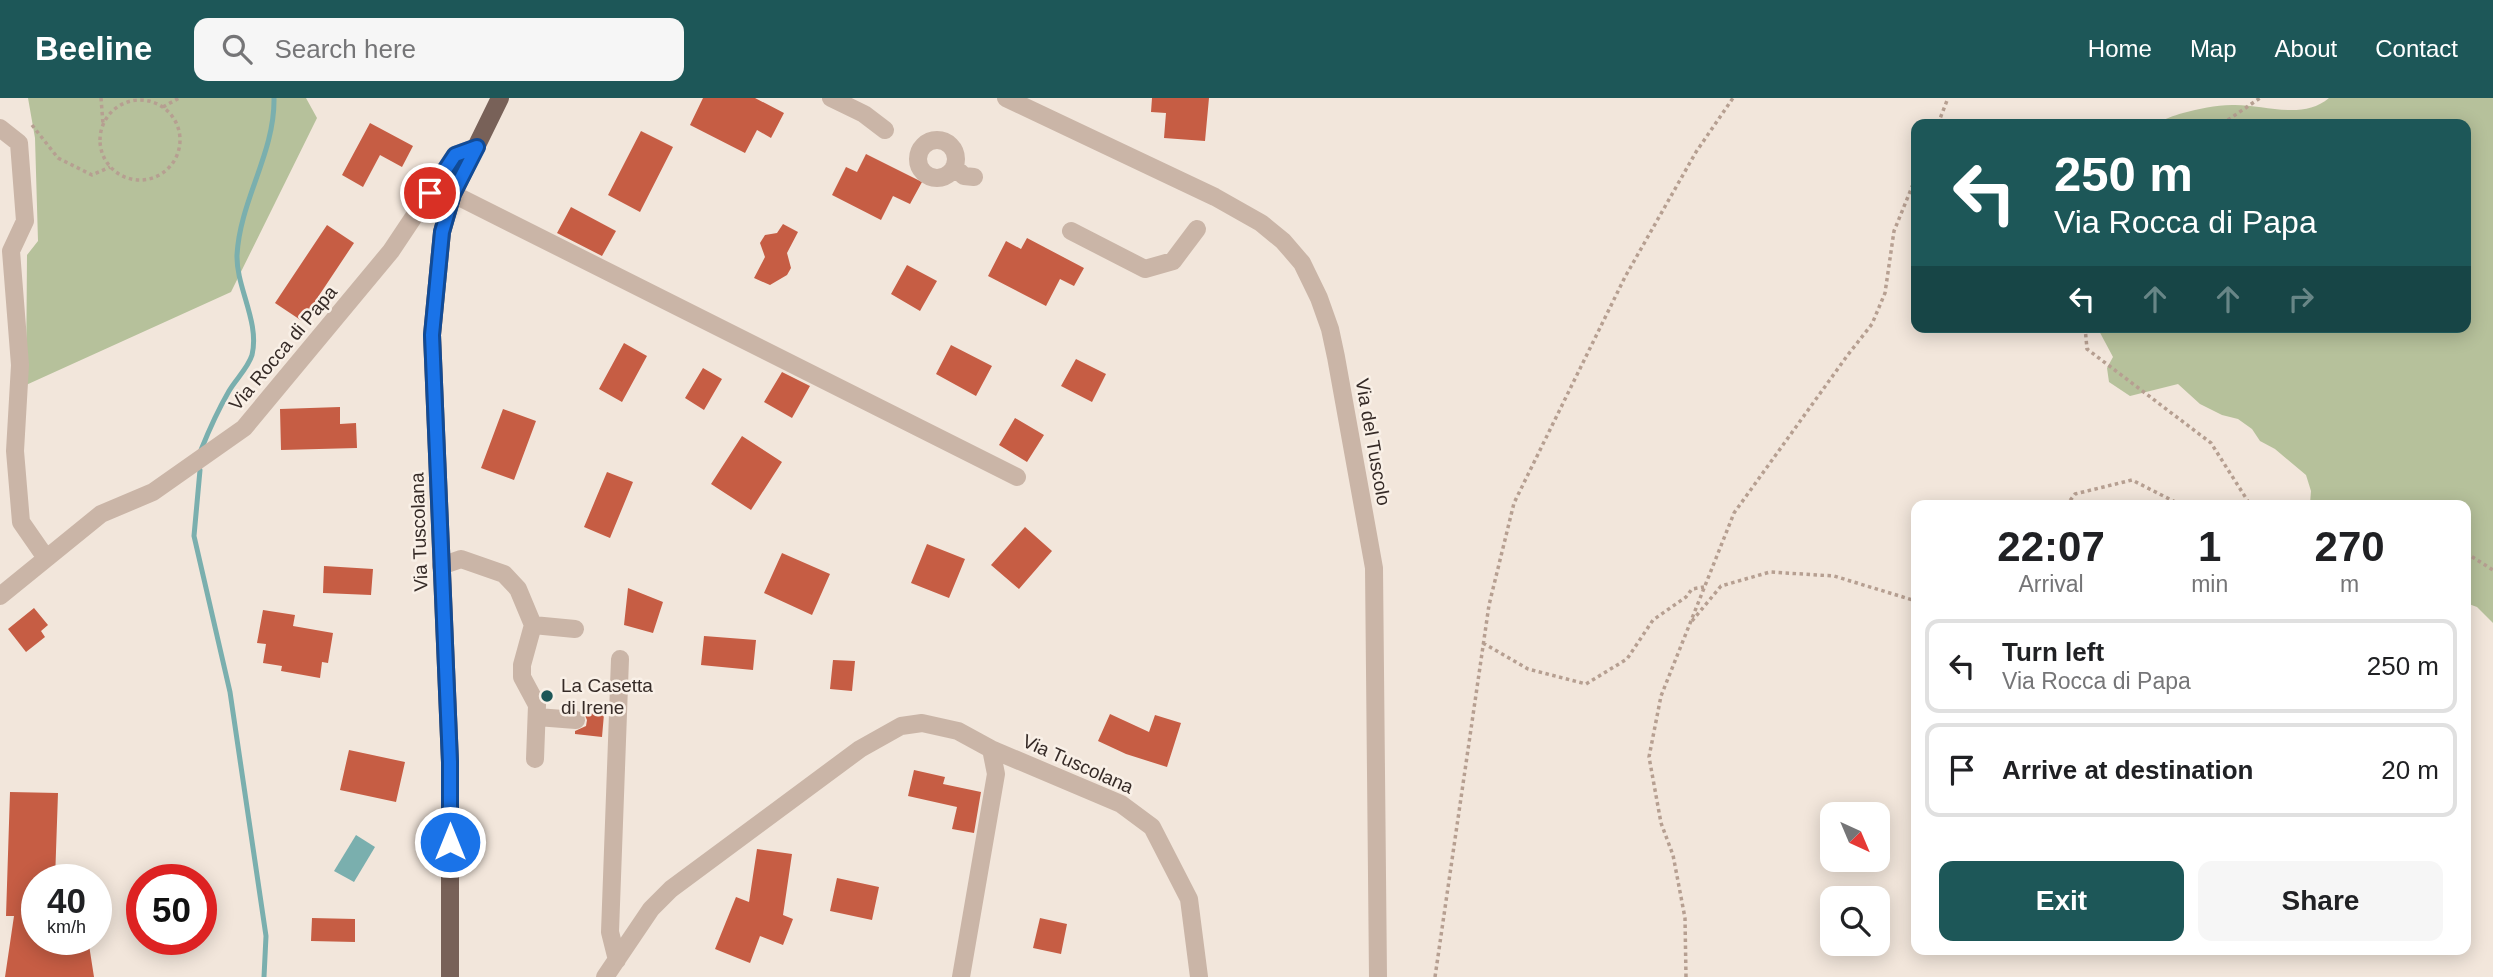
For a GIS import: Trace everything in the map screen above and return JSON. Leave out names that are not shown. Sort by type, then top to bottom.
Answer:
[{"type":"main road","name":"Via Tuscolana","points":[[450,977],[450,762],[432,335],[442,232],[453,194],[500,98]]},
{"type":"street","points":[[831,98],[864,114],[885,130]]},
{"type":"street","name":"Via del Tuscolo","points":[[1006,98],[1215,197],[1261,223],[1283,241],[1302,263],[1319,298],[1336,356],[1374,568],[1378,977]]},
{"type":"street","points":[[0,128],[19,143],[25,221],[10,251],[20,365],[15,451],[21,522],[46,558]]},
{"type":"street","name":"Via Rocca di Papa","points":[[0,596],[101,514],[153,492],[244,428],[391,251],[455,155],[477,147]]},
{"type":"street","points":[[954,167],[964,176],[974,177]]},
{"type":"street","points":[[453,194],[1017,477]]},
{"type":"street","points":[[1071,231],[1145,269],[1173,261],[1197,229]]},
{"type":"street","points":[[441,566],[461,559],[504,574],[518,589],[533,625],[522,665],[522,677],[537,705],[536,759]]},
{"type":"street","points":[[533,625],[575,629]]},
{"type":"street","points":[[617,960],[610,932],[620,659]]},
{"type":"street","points":[[537,717],[576,720]]},
{"type":"street","name":"Via Tuscolana","points":[[604,977],[651,909],[671,889],[860,748],[901,726],[922,723],[958,731],[990,748],[1121,804],[1152,827],[1189,899],[1199,977]]},
{"type":"street","name":"Via Tuscolana","points":[[961,977],[996,774],[990,748]]},
{"type":"path","points":[[101,98],[101,147],[110,166],[121,175],[147,180],[160,175],[171,166],[178,155],[181,142],[179,128],[173,116],[152,102],[128,102],[117,107],[103,126]]},
{"type":"path","points":[[163,107],[179,98]]},
{"type":"path","points":[[1435,977],[1489,605],[1514,503],[1625,276],[1696,152],[1733,98]]},
{"type":"path","points":[[1940,119],[1948,98]]},
{"type":"path","points":[[2229,119],[2260,98]]},
{"type":"path","points":[[32,125],[58,158],[92,175],[110,166]]},
{"type":"path","points":[[1686,977],[1685,918],[1673,855],[1661,822],[1648,757],[1661,696],[1734,513],[1846,356],[1872,324],[1885,293],[1894,231],[1911,189]]},
{"type":"path","points":[[2086,333],[2087,349],[2211,443],[2248,500]]},
{"type":"path","points":[[2070,500],[2075,494],[2132,480],[2171,500]]},
{"type":"path","points":[[2471,556],[2493,569]]},
{"type":"path","points":[[1689,626],[1721,586],[1770,572],[1834,576],[1911,599]]},
{"type":"path","points":[[1483,643],[1528,669],[1586,684],[1627,659],[1653,620],[1692,589],[1704,587]]},
{"type":"green space","points":[[28,98],[306,98],[317,118],[231,292],[26,385],[27,255],[38,241],[35,138]]},
{"type":"green space","points":[[2329,98],[2493,98],[2493,623],[2477,607],[2471,605],[2471,500],[2310,500],[2311,491],[2306,475],[2275,449],[2260,441],[2252,429],[2238,419],[2222,415],[2200,404],[2178,384],[2130,396],[2109,382],[2107,368],[2113,357],[2100,333],[2471,333],[2471,119],[2166,119],[2213,106],[2244,105],[2295,110],[2318,105]]},
{"type":"water","points":[[356,835],[375,847],[354,882],[334,871]]},
{"type":"building","points":[[703,98],[755,98],[784,113],[771,138],[757,130],[745,153],[690,125]]},
{"type":"building","points":[[1152,98],[1209,98],[1205,141],[1164,138],[1166,113],[1151,112]]},
{"type":"building","points":[[370,123],[413,146],[402,167],[380,155],[363,187],[342,175]]},
{"type":"building","points":[[641,131],[673,147],[640,212],[608,195]]},
{"type":"building","points":[[866,154],[922,182],[910,204],[893,196],[881,220],[832,195],[846,167],[857,172]]},
{"type":"building","points":[[571,207],[616,231],[602,256],[557,233]]},
{"type":"building","points":[[783,224],[798,232],[787,253],[791,268],[787,275],[770,285],[754,278],[765,257],[760,243],[765,235],[777,233]]},
{"type":"building","points":[[327,225],[354,243],[302,321],[275,303]]},
{"type":"building","points":[[1027,238],[1084,268],[1074,286],[1060,279],[1046,306],[988,276],[1006,241],[1021,249]]},
{"type":"building","points":[[907,265],[937,281],[920,311],[891,294]]},
{"type":"building","points":[[624,343],[647,356],[622,402],[599,389]]},
{"type":"building","points":[[951,345],[992,366],[976,396],[936,374]]},
{"type":"building","points":[[1076,359],[1106,374],[1092,402],[1061,386]]},
{"type":"building","points":[[703,368],[722,379],[704,410],[685,398]]},
{"type":"building","points":[[782,372],[810,386],[792,418],[764,402]]},
{"type":"building","points":[[340,407],[340,424],[356,423],[357,448],[281,450],[280,409]]},
{"type":"building","points":[[503,409],[536,421],[514,480],[481,468]]},
{"type":"building","points":[[1015,418],[1044,435],[1027,462],[999,445]]},
{"type":"building","points":[[742,436],[782,462],[751,510],[711,484]]},
{"type":"building","points":[[607,472],[633,482],[610,538],[584,527]]},
{"type":"building","points":[[1025,527],[1052,551],[1019,589],[991,565]]},
{"type":"building","points":[[927,544],[965,559],[949,598],[911,583]]},
{"type":"building","points":[[782,553],[830,574],[812,615],[764,593]]},
{"type":"building","points":[[324,566],[373,569],[371,595],[323,593]]},
{"type":"building","points":[[628,588],[663,602],[653,633],[624,625]]},
{"type":"building","points":[[34,608],[48,625],[41,631],[45,637],[26,652],[8,629]]},
{"type":"building","points":[[263,610],[295,615],[293,626],[333,633],[328,663],[322,662],[320,678],[281,671],[282,666],[263,663],[266,644],[257,643]]},
{"type":"building","points":[[704,636],[756,640],[753,670],[701,665]]},
{"type":"building","points":[[833,660],[855,661],[852,691],[830,689]]},
{"type":"building","points":[[584,713],[604,714],[602,737],[575,734],[575,731],[586,726]]},
{"type":"building","points":[[1110,714],[1149,732],[1155,715],[1181,723],[1167,767],[1126,754],[1098,741]]},
{"type":"building","points":[[349,750],[405,762],[396,802],[340,790]]},
{"type":"building","points":[[914,770],[945,777],[943,784],[981,792],[974,833],[952,829],[957,807],[908,796]]},
{"type":"building","points":[[10,792],[58,793],[56,864],[21,864],[21,955],[91,955],[94,977],[5,977],[14,916],[6,916]]},
{"type":"building","points":[[757,849],[792,854],[783,915],[793,919],[783,945],[760,936],[750,963],[715,949],[736,897],[749,902]]},
{"type":"building","points":[[837,878],[879,887],[872,920],[830,911]]},
{"type":"building","points":[[312,918],[355,919],[355,942],[311,941]]},
{"type":"building","points":[[1040,918],[1067,924],[1061,954],[1033,948]]},
{"type":"waterway","points":[[201,450],[225,398],[252,355],[253,330],[237,255],[244,215],[269,138],[274,98]]},
{"type":"waterway","points":[[200,470],[194,536],[230,692],[266,936],[264,977]]},
{"type":"place","name":"La Casetta di Irene","points":[[547,696]]},
{"type":"route","points":[[430,193],[455,155],[477,147],[453,194],[442,232],[432,335],[450,762],[450,842]]}]
